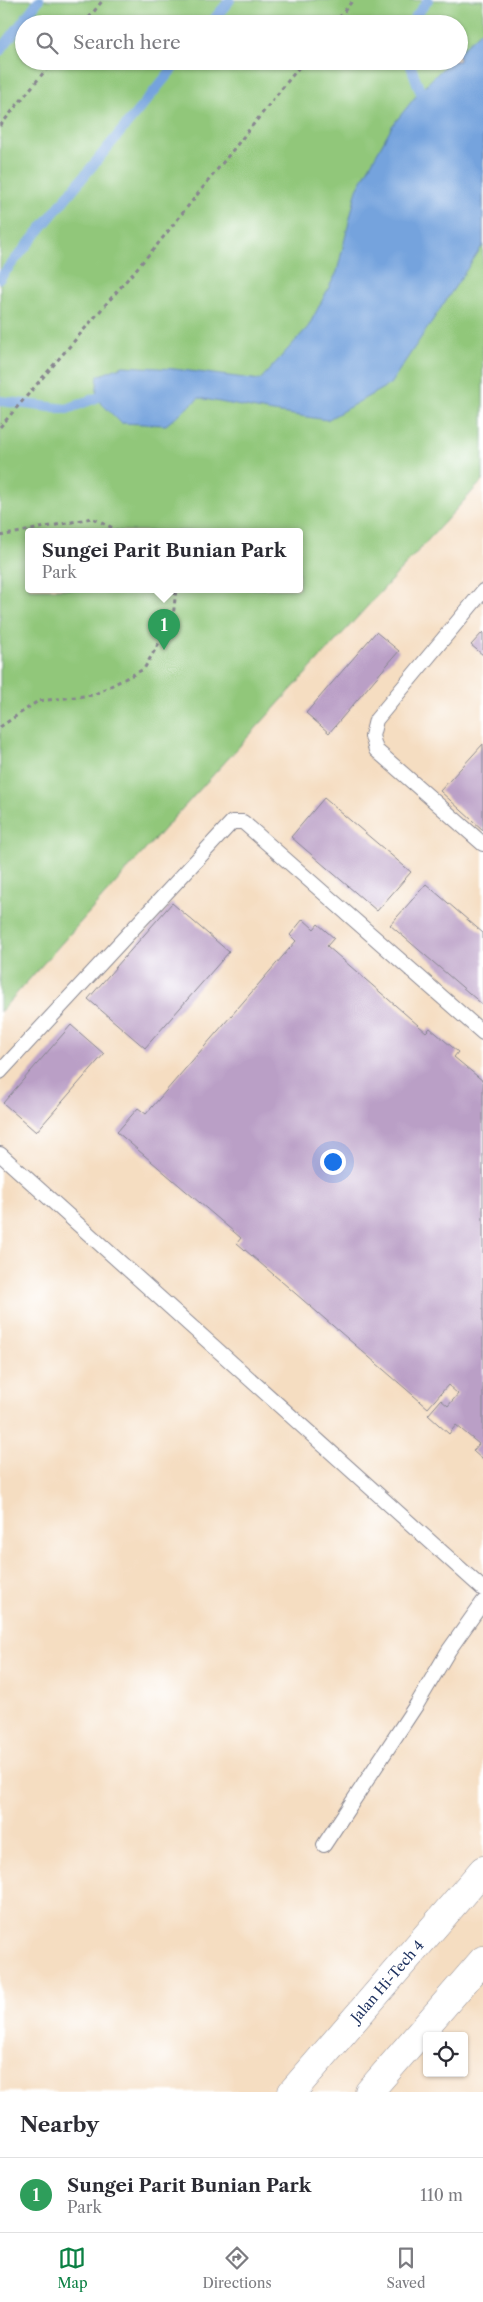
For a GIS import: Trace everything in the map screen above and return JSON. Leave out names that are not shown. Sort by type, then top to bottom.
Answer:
[{"type":"street","name":"Jalan Hi-Tech 4","points":[[292,2092],[483,1870]]},
{"type":"street","points":[[369,2092],[483,1960]]},
{"type":"lane","points":[[483,591],[376,720],[372,736],[376,750],[483,844]]},
{"type":"lane","points":[[0,1072],[232,822],[242,822],[483,1033]]},
{"type":"lane","points":[[0,1154],[483,1589]]},
{"type":"lane","points":[[324,1845],[483,1602]]},
{"type":"path","points":[[91,15],[103,0]]},
{"type":"path","points":[[341,15],[353,0]]},
{"type":"path","points":[[0,126],[46,70]]},
{"type":"path","points":[[0,427],[158,245],[297,70]]},
{"type":"path","points":[[41,528],[92,518],[113,528]]},
{"type":"path","points":[[0,536],[25,531]]},
{"type":"path","points":[[0,727],[38,701],[93,695],[144,669],[172,618],[175,593]]},
{"type":"green space","points":[[0,0],[483,0],[483,480],[172,820],[0,1012]]},
{"type":"water","points":[[483,29],[483,245],[390,384],[327,420],[199,398],[166,425],[121,423],[96,398],[98,376],[123,366],[174,369],[260,380],[308,327],[337,272],[357,189],[392,126],[420,91],[441,70],[468,70],[468,43]]},
{"type":"building","points":[[376,632],[399,651],[329,733],[306,713]]},
{"type":"building","points":[[483,632],[483,655],[471,645]]},
{"type":"building","points":[[483,744],[483,830],[440,791]]},
{"type":"building","points":[[324,798],[411,872],[377,911],[291,837]]},
{"type":"building","points":[[426,884],[483,933],[483,1005],[390,925]]},
{"type":"building","points":[[172,903],[229,952],[145,1048],[88,999]]},
{"type":"building","points":[[303,919],[314,929],[318,924],[334,938],[327,946],[426,1032],[430,1028],[458,1052],[454,1057],[483,1081],[483,1460],[473,1451],[479,1444],[456,1425],[449,1434],[428,1415],[441,1400],[448,1406],[458,1394],[448,1385],[428,1408],[237,1243],[241,1238],[117,1132],[138,1108],[146,1114],[296,941],[290,935]]},
{"type":"building","points":[[71,1025],[104,1054],[36,1132],[3,1103]]},
{"type":"waterway","points":[[28,15],[39,0]]},
{"type":"waterway","points":[[218,15],[230,0]]},
{"type":"waterway","points":[[417,15],[428,0]]},
{"type":"waterway","points":[[0,51],[15,31]]},
{"type":"waterway","points":[[0,278],[172,70]]},
{"type":"waterway","points":[[412,70],[420,91]]},
{"type":"waterway","points":[[0,401],[67,409],[96,398]]},
{"type":"place","name":"Sungei Parit Bunian Park","points":[[164,650]]}]
